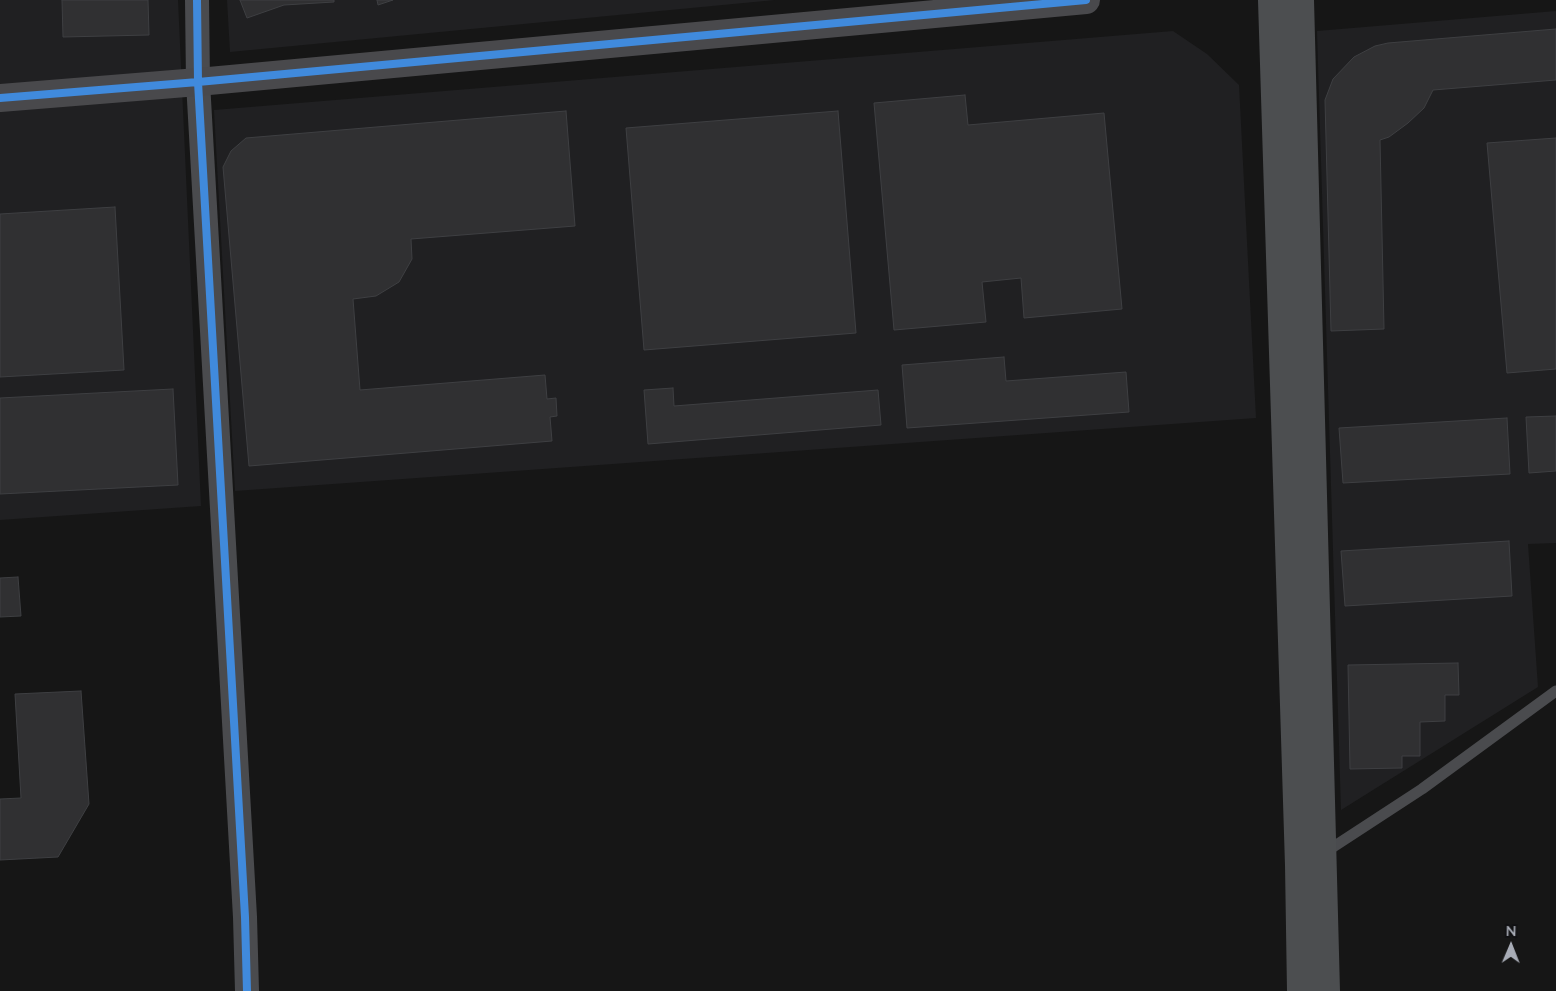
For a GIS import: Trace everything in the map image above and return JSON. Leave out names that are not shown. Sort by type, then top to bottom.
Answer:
[{"type":"main road","points":[[1272,0],[1299,865],[1301,991]]},
{"type":"main road","points":[[1300,0],[1324,853],[1326,991]]},
{"type":"street","points":[[197,0],[198,82],[245,917],[246,991]]},
{"type":"street","points":[[0,98],[198,82],[1086,0]]},
{"type":"lane","points":[[1324,853],[1422,788],[1556,691]]},
{"type":"shaded area","points":[[0,0],[178,0],[201,506],[0,520]]},
{"type":"shaded area","points":[[227,0],[775,0],[230,52]]},
{"type":"shaded area","points":[[1556,11],[1556,543],[1528,544],[1538,687],[1341,810],[1317,31]]},
{"type":"shaded area","points":[[1173,31],[1207,54],[1239,85],[1256,418],[235,491],[214,110]]},
{"type":"building","points":[[62,0],[148,0],[149,35],[63,37]]},
{"type":"building","points":[[240,0],[334,0],[334,2],[284,5],[247,18]]},
{"type":"building","points":[[377,0],[393,0],[378,5]]},
{"type":"building","points":[[1556,29],[1556,80],[1433,90],[1424,108],[1389,137],[1380,140],[1384,329],[1331,331],[1325,100],[1333,79],[1354,57],[1375,46],[1388,43]]},
{"type":"building","points":[[965,95],[968,125],[1104,113],[1122,309],[1024,318],[1021,278],[982,282],[986,322],[894,330],[874,103]]},
{"type":"building","points":[[566,111],[575,226],[411,239],[412,259],[399,282],[376,296],[353,299],[360,390],[545,375],[547,399],[556,398],[557,416],[550,417],[552,441],[249,466],[223,167],[231,151],[246,138]]},
{"type":"building","points":[[838,111],[856,333],[644,350],[626,128]]},
{"type":"building","points":[[1556,138],[1556,369],[1507,373],[1487,143]]},
{"type":"building","points":[[115,207],[124,370],[0,377],[0,214]]},
{"type":"building","points":[[1004,357],[1006,381],[1126,372],[1129,412],[907,428],[902,365]]},
{"type":"building","points":[[673,388],[674,406],[878,390],[881,425],[648,444],[644,390]]},
{"type":"building","points":[[173,389],[178,485],[0,494],[0,398]]},
{"type":"building","points":[[1556,416],[1556,471],[1529,473],[1526,417]]},
{"type":"building","points":[[1507,418],[1510,474],[1343,483],[1339,428]]},
{"type":"building","points":[[1509,541],[1512,596],[1345,606],[1341,551]]},
{"type":"building","points":[[18,577],[21,616],[0,617],[0,578]]},
{"type":"building","points":[[1458,663],[1459,695],[1445,695],[1445,721],[1420,722],[1420,756],[1402,756],[1402,768],[1350,769],[1348,665]]},
{"type":"building","points":[[81,691],[89,804],[58,857],[0,860],[0,799],[21,798],[15,694]]},
{"type":"cycle path","points":[[197,0],[198,82],[245,917],[247,991]]},
{"type":"cycle path","points":[[0,98],[198,82],[1086,0]]}]
